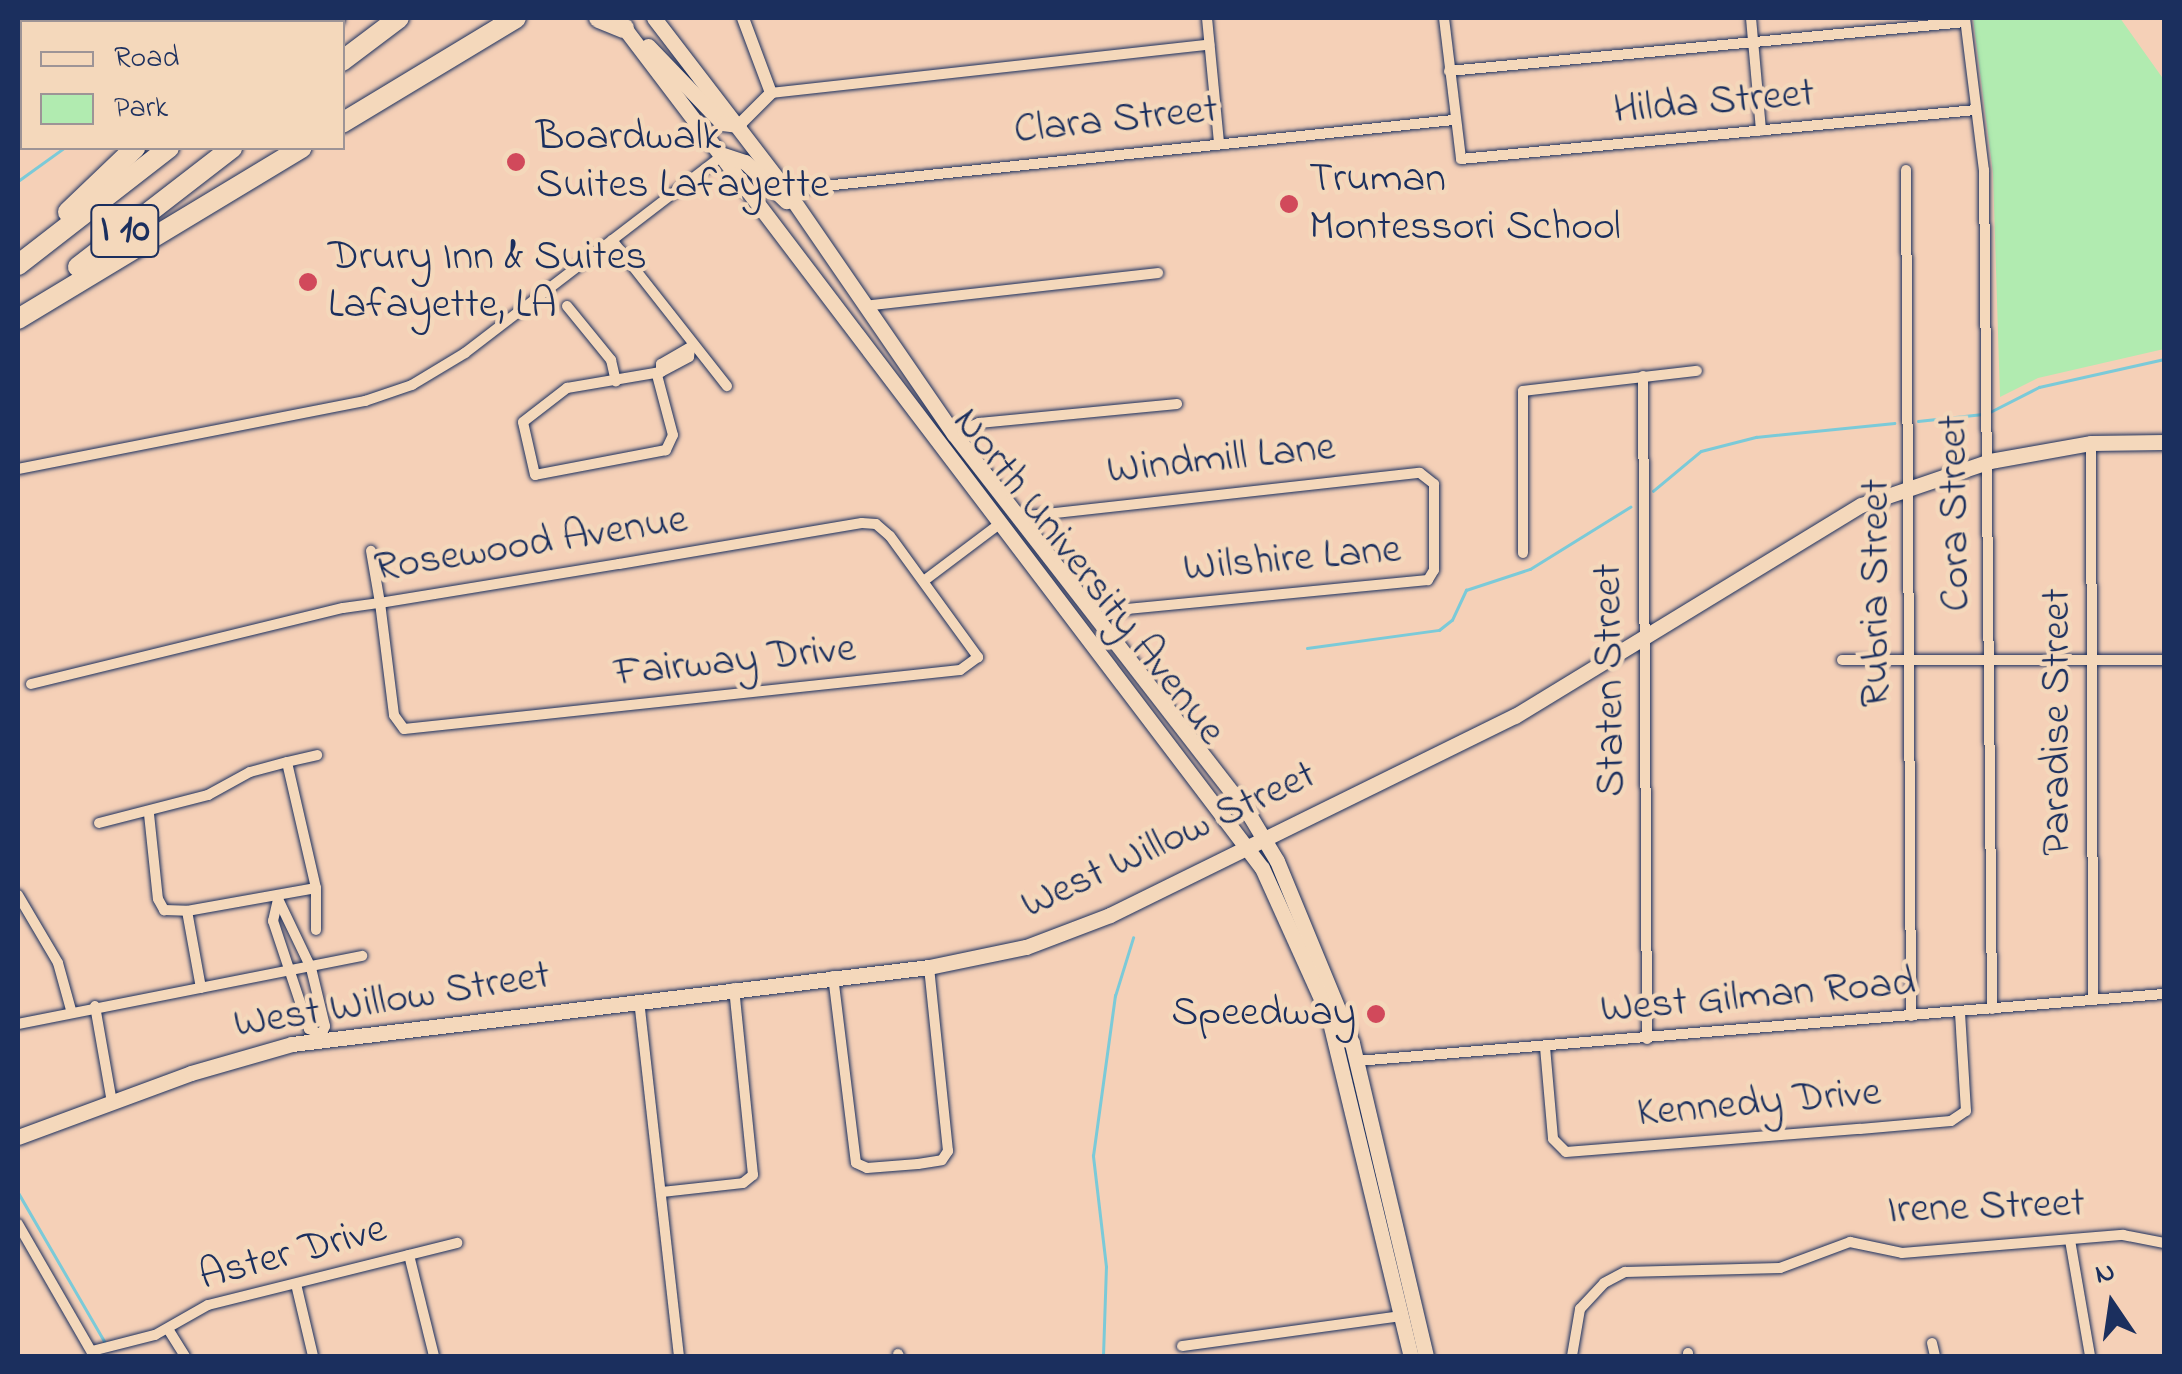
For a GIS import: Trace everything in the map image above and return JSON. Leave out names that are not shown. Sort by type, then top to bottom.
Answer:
[{"type":"highway","points":[[345,59],[399,18]]},
{"type":"highway","points":[[495,34],[516,18]]},
{"type":"highway","points":[[345,121],[527,18]]},
{"type":"highway","points":[[599,18],[625,28]]},
{"type":"highway","points":[[18,254],[133,150]]},
{"type":"highway","name":"I 10","points":[[18,265],[167,150]]},
{"type":"highway","name":"I 10","points":[[18,316],[229,150]]},
{"type":"highway","points":[[18,316],[298,150]]},
{"type":"main road","name":"North University Avenue","points":[[654,18],[739,124],[954,434],[1264,839],[1325,964],[1357,1061],[1426,1356]]},
{"type":"main road","points":[[625,28],[650,46],[722,123],[739,124]]},
{"type":"main road","name":"North University Avenue","points":[[625,28],[1249,848],[1328,1014],[1412,1356]]},
{"type":"main road","points":[[722,155],[745,162],[798,209]]},
{"type":"main road","points":[[787,238],[816,257],[827,255]]},
{"type":"main road","points":[[843,313],[864,306]]},
{"type":"main road","name":"West Willow Street","points":[[18,1138],[225,1062],[319,1036],[928,967],[1074,930],[1515,716],[1645,642],[1806,534],[1909,485],[1990,461],[2091,443],[2164,442]]},
{"type":"main road","points":[[1081,624],[1098,618]]},
{"type":"street","points":[[743,18],[771,93]]},
{"type":"street","points":[[1207,18],[1219,143]]},
{"type":"street","points":[[1444,18],[1454,120]]},
{"type":"street","points":[[1750,18],[1761,131]]},
{"type":"street","points":[[1449,71],[1965,20]]},
{"type":"street","name":"Cora Street","points":[[1965,20],[1984,170],[1990,461],[1992,1009]]},
{"type":"street","points":[[739,124],[771,93],[1209,45]]},
{"type":"street","name":"Hilda Street","points":[[1454,120],[1458,158],[1976,110]]},
{"type":"street","name":"Clara Street","points":[[786,190],[1454,120]]},
{"type":"street","points":[[18,469],[365,401],[412,385],[722,155]]},
{"type":"street","name":"Rubria Street","points":[[1906,170],[1911,1016]]},
{"type":"street","points":[[612,240],[726,386]]},
{"type":"street","points":[[864,306],[1158,273]]},
{"type":"street","points":[[568,306],[611,360],[616,381]]},
{"type":"street","points":[[659,374],[673,435],[666,450],[534,475],[523,422],[567,388],[659,374],[692,346]]},
{"type":"street","points":[[1523,553],[1523,391],[1697,371]]},
{"type":"street","name":"Staten Street","points":[[1643,376],[1647,1039]]},
{"type":"street","points":[[954,434],[978,423],[1177,404]]},
{"type":"street","name":"Paradise Street","points":[[2091,443],[2093,1000]]},
{"type":"street","name":"Windmill Lane","points":[[1019,516],[1430,477],[1436,491],[1432,576]]},
{"type":"street","name":"Rosewood Avenue","points":[[32,684],[380,602],[862,522],[884,529],[924,580]]},
{"type":"street","points":[[924,580],[1002,522]]},
{"type":"street","points":[[371,551],[380,602]]},
{"type":"street","name":"Wilshire Lane","points":[[1098,618],[1128,609],[1432,576]]},
{"type":"street","name":"Fairway Drive","points":[[380,602],[400,727],[974,664],[975,645],[924,580]]},
{"type":"street","points":[[1842,660],[2164,660]]},
{"type":"street","points":[[99,823],[148,814],[287,762],[316,755]]},
{"type":"street","points":[[287,762],[316,888],[316,930]]},
{"type":"street","points":[[148,814],[158,899],[164,910],[187,911],[277,898],[316,888]]},
{"type":"street","points":[[18,895],[58,962],[71,1010]]},
{"type":"street","points":[[277,898],[311,968],[325,1026],[319,1036],[309,1029],[273,922],[277,898]]},
{"type":"street","points":[[187,911],[202,988]]},
{"type":"street","points":[[18,1024],[71,1010],[362,956]]},
{"type":"street","points":[[834,976],[854,1158],[867,1168],[918,1164],[942,1160],[948,1151],[928,967]]},
{"type":"street","points":[[300,1001],[306,988],[316,989]]},
{"type":"street","points":[[662,1192],[743,1183],[753,1175],[734,988]]},
{"type":"street","name":"West Gilman Road","points":[[1357,1061],[2164,994]]},
{"type":"street","points":[[639,999],[680,1356]]},
{"type":"street","points":[[95,1006],[112,1102]]},
{"type":"street","name":"Kennedy Drive","points":[[1545,1047],[1553,1139],[1566,1152],[1896,1126],[1951,1120],[1966,1112],[1960,1012]]},
{"type":"street","name":"Aster Drive","points":[[18,1224],[93,1354],[168,1328],[208,1305],[457,1244]]},
{"type":"street","name":"Irene Street","points":[[1572,1356],[1580,1309],[1604,1282],[1625,1272],[1780,1268],[1850,1242],[1905,1253],[2123,1235],[2164,1242]]},
{"type":"street","points":[[2070,1240],[2090,1356]]},
{"type":"street","points":[[409,1256],[434,1356]]},
{"type":"street","points":[[296,1284],[313,1356]]},
{"type":"street","points":[[1182,1346],[1402,1316]]},
{"type":"street","points":[[168,1328],[186,1356]]},
{"type":"street","points":[[1932,1343],[1935,1356]]},
{"type":"green space","points":[[1973,18],[2120,18],[2164,80],[2164,349],[2038,378],[2000,397],[1993,173]]},
{"type":"waterway","points":[[18,181],[61,150]]},
{"type":"waterway","points":[[1990,412],[2039,387],[2164,359]]},
{"type":"waterway","points":[[1918,421],[1983,414]]},
{"type":"waterway","points":[[1653,491],[1701,451],[1756,437],[1894,423]]},
{"type":"waterway","points":[[1307,648],[1439,630],[1452,620],[1466,590],[1530,569],[1630,507]]},
{"type":"waterway","points":[[1103,1356],[1106,1267],[1093,1156],[1115,996],[1133,938]]},
{"type":"waterway","points":[[18,1192],[105,1342]]},
{"type":"place","name":"Boardwalk Suites Lafayette","points":[[516,162]]},
{"type":"place","name":"Truman Montessori School","points":[[1289,204]]},
{"type":"place","name":"Drury Inn & Suites Lafayette, LA","points":[[308,282]]},
{"type":"place","name":"Speedway","points":[[1376,1014]]}]
